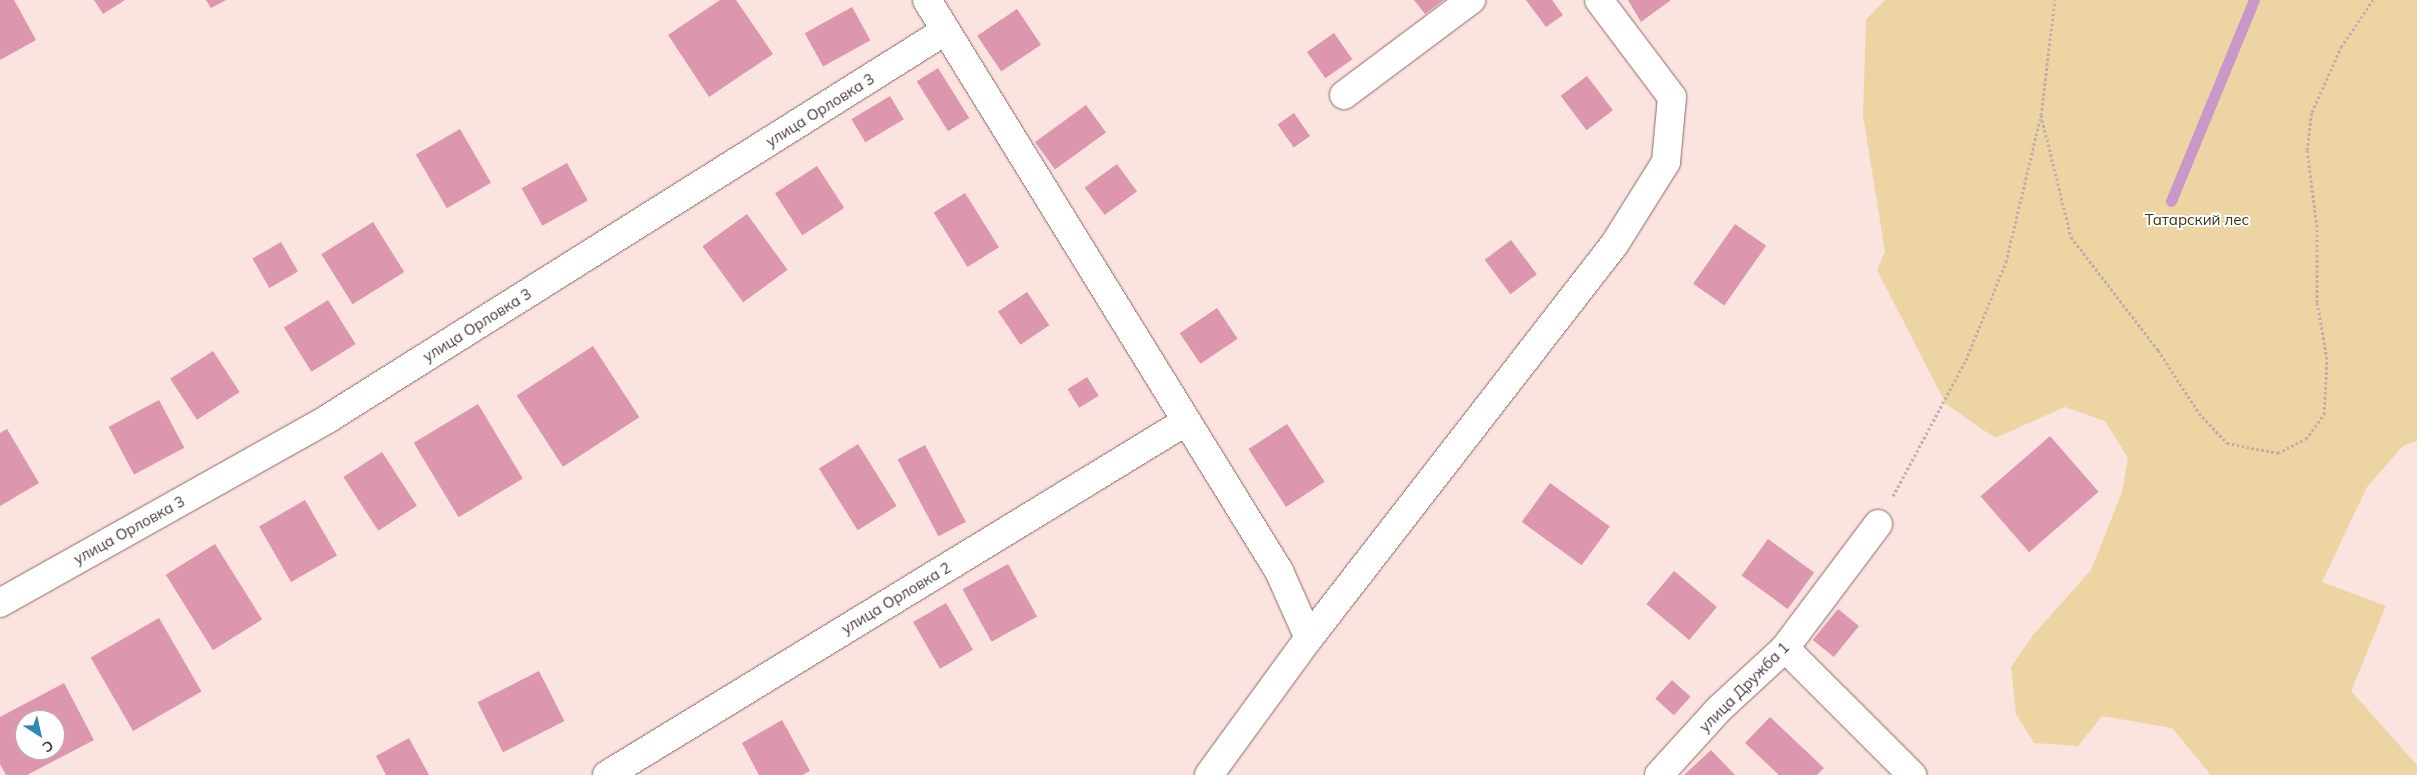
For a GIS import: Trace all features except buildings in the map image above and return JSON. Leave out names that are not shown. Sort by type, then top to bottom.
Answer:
[{"type":"street","points":[[926,0],[1185,422],[1279,571],[1309,638]]},
{"type":"street","points":[[1344,95],[1471,0]]},
{"type":"street","points":[[1209,775],[1309,638],[1614,245],[1666,162],[1672,97],[1599,0]]},
{"type":"street","name":"улица Орловка 3","points":[[0,603],[329,418],[946,32]]},
{"type":"street","name":"улица Орловка 2","points":[[607,775],[1185,422]]},
{"type":"street","name":"улица Дружба 1","points":[[1659,775],[1719,709],[1785,648],[1878,524]]},
{"type":"street","points":[[1785,648],[1912,775]]},
{"type":"path","points":[[1878,524],[1966,360],[2002,271],[2041,115],[2055,0]]},
{"type":"path","points":[[2041,115],[2071,237],[2158,350],[2199,413],[2227,443],[2278,453],[2306,439],[2324,414],[2327,359],[2317,302],[2317,227],[2307,150],[2312,112],[2341,47],[2374,0]]},
{"type":"green space","name":"Татарский лес","points":[[1885,0],[2417,0],[2417,441],[2403,446],[2367,487],[2322,582],[2386,606],[2351,691],[2417,765],[2417,775],[2211,775],[2172,728],[2102,716],[2078,746],[2034,743],[2016,714],[2011,667],[2034,634],[2091,570],[2122,492],[2128,458],[2105,421],[2065,407],[1995,438],[1946,404],[1877,270],[1885,252],[1863,115],[1866,20]]},
{"type":"waterway","points":[[2171,201],[2254,0]]}]
